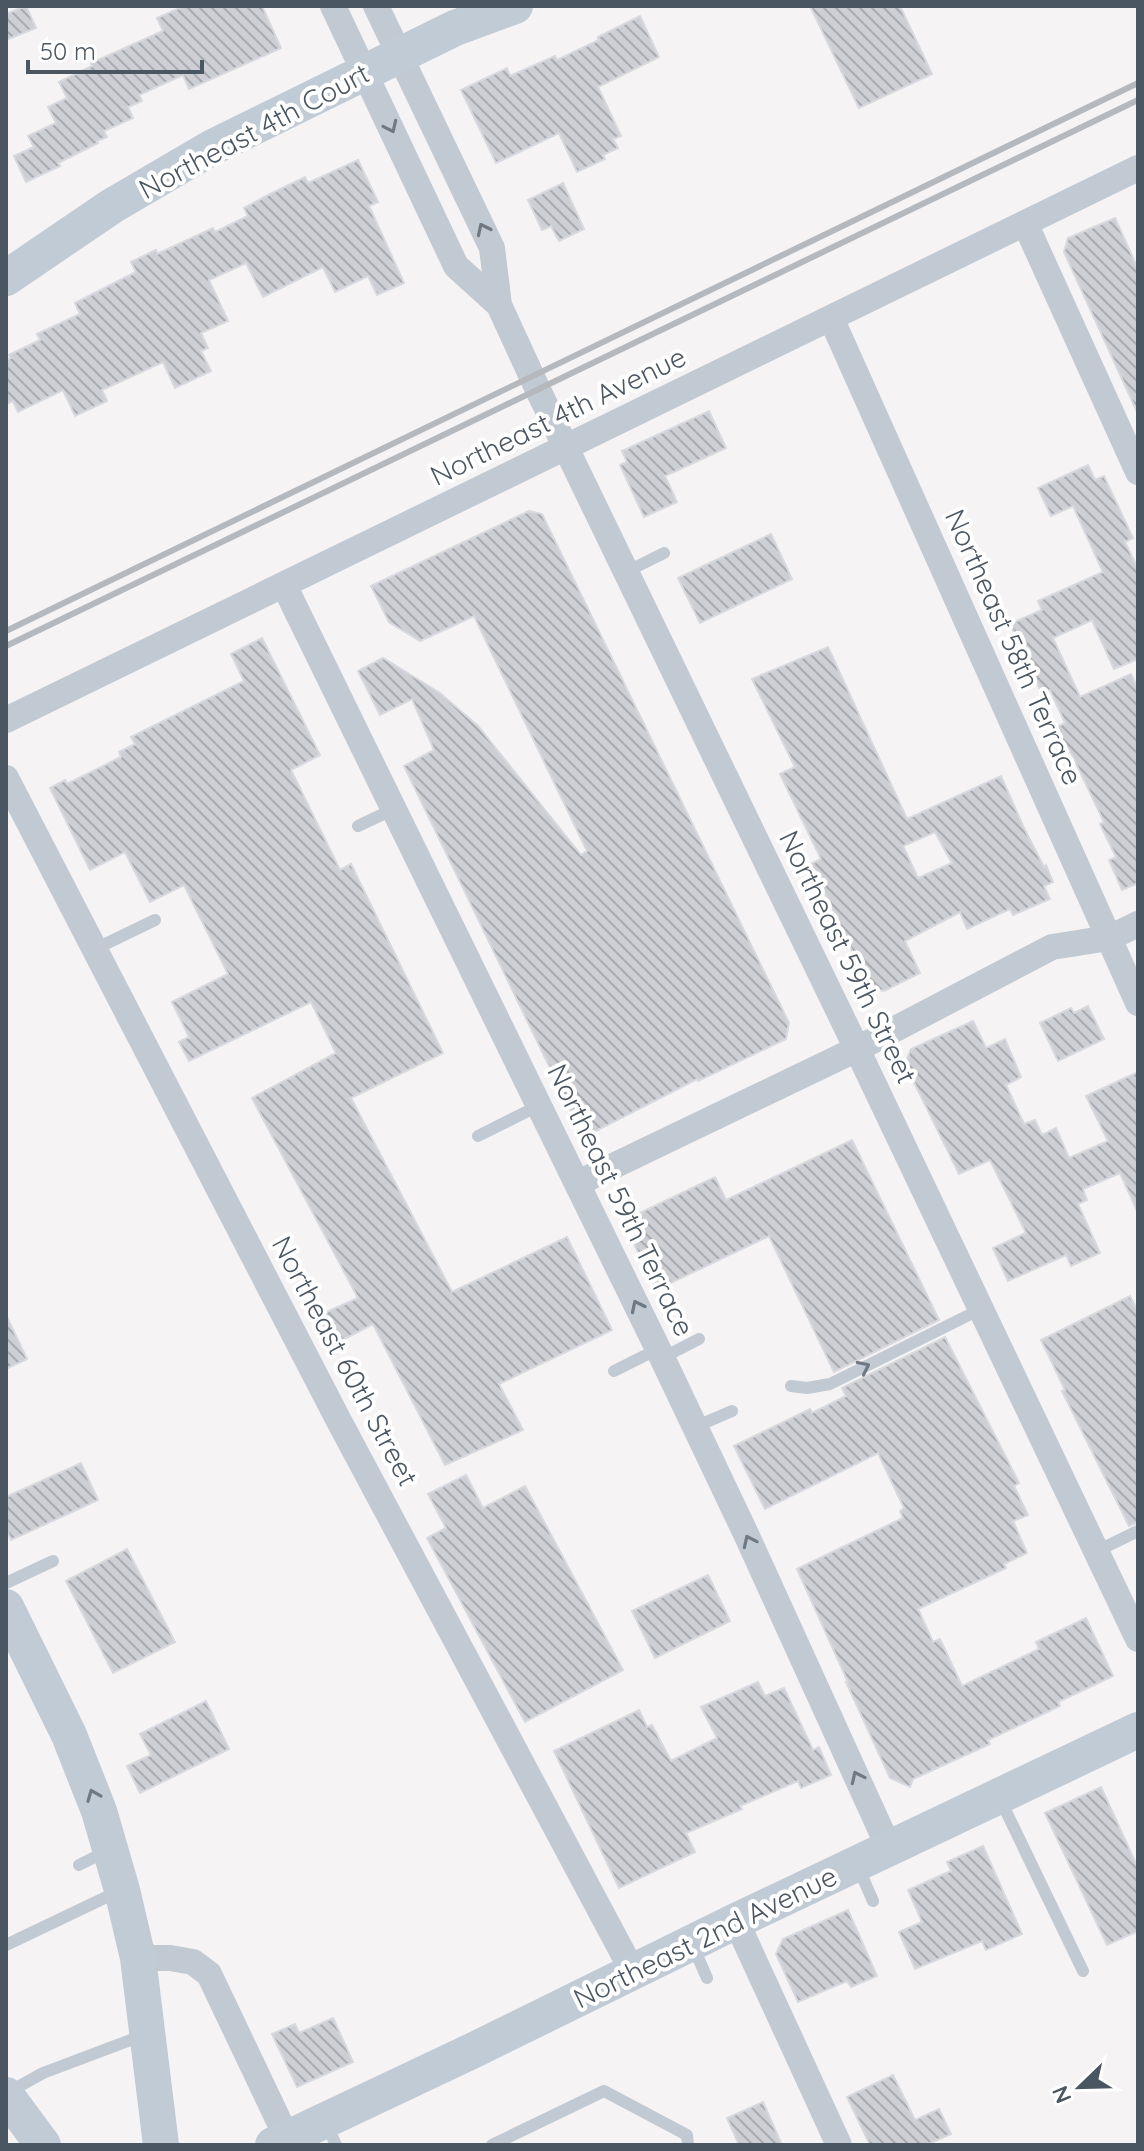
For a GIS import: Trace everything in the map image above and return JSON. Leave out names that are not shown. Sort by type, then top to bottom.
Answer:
[{"type":"main road","name":"Northeast 4th Court","points":[[6,278],[181,164],[240,132],[455,28],[515,6]]},
{"type":"main road","points":[[6,1607],[18,1642],[69,1735],[99,1811],[95,1857],[122,1890],[138,1958],[161,2145]]},
{"type":"main road","name":"Northeast 2nd Avenue","points":[[280,2142],[330,2133],[474,2050],[736,1921],[1138,1730]]},
{"type":"main road","points":[[6,2094],[43,2145]]},
{"type":"street","name":"Northeast 59th Street","points":[[333,6],[456,266],[499,305]]},
{"type":"street","name":"Northeast 59th Street","points":[[376,6],[492,248],[499,305],[1138,1639]]},
{"type":"street","name":"Northeast 4th Avenue","points":[[6,720],[1025,223],[1136,175]]},
{"type":"street","points":[[1025,223],[1138,472]]},
{"type":"street","name":"Northeast 58th Terrace","points":[[831,318],[1138,1003]]},
{"type":"street","name":"Northeast 59th Terrace","points":[[284,585],[578,1183],[753,1548],[889,1848]]},
{"type":"street","name":"Northeast 60th Street","points":[[6,778],[339,1421],[633,1972]]},
{"type":"street","points":[[578,1183],[857,1049],[1052,947],[1109,938],[1138,924]]},
{"type":"street","points":[[736,1921],[839,2145]]},
{"type":"street","points":[[138,1958],[193,1962],[209,1974],[280,2142]]},
{"type":"lane","points":[[626,572],[664,553]]},
{"type":"lane","points":[[358,826],[394,809]]},
{"type":"lane","points":[[95,949],[155,920]]},
{"type":"lane","points":[[478,1136],[540,1105]]},
{"type":"lane","points":[[791,1386],[807,1388],[830,1384],[981,1309]]},
{"type":"lane","points":[[614,1371],[699,1339]]},
{"type":"lane","points":[[695,1427],[732,1411]]},
{"type":"lane","points":[[1097,1551],[1138,1531]]},
{"type":"lane","points":[[6,1583],[53,1561]]},
{"type":"lane","points":[[998,1796],[1083,1971]]},
{"type":"lane","points":[[856,1864],[873,1901]]},
{"type":"lane","points":[[6,1945],[122,1890]]},
{"type":"lane","points":[[692,1943],[707,1978]]},
{"type":"lane","points":[[6,2094],[43,2073],[147,2034]]},
{"type":"lane","points":[[492,2145],[604,2091],[687,2135],[688,2145]]},
{"type":"building","points":[[26,6],[36,28],[6,40],[6,14]]},
{"type":"building","points":[[184,6],[262,6],[281,48],[189,89],[183,75],[139,95],[142,101],[128,107],[133,118],[104,131],[107,137],[98,143],[26,182],[14,156],[34,147],[28,136],[56,123],[48,107],[67,98],[59,82],[92,66],[91,63],[163,31],[157,18]]},
{"type":"building","points":[[810,6],[900,6],[932,74],[859,108]]},
{"type":"building","points":[[640,16],[659,57],[598,87],[621,136],[613,139],[618,148],[603,155],[605,159],[577,172],[559,133],[496,163],[461,90],[507,68],[510,76],[555,56],[557,60]]},
{"type":"building","points":[[358,160],[378,202],[369,206],[404,283],[377,295],[368,276],[335,292],[323,267],[263,297],[246,263],[209,280],[228,321],[201,333],[208,348],[201,351],[211,371],[175,388],[163,362],[102,390],[107,401],[75,416],[63,390],[18,412],[13,401],[6,404],[6,360],[11,358],[9,355],[40,340],[37,334],[80,314],[75,303],[136,272],[131,262],[156,250],[157,254],[213,228],[215,232],[248,216],[244,208],[270,194],[305,177],[308,183]]},
{"type":"building","points":[[563,183],[584,229],[559,241],[551,226],[542,230],[528,200]]},
{"type":"building","points":[[1115,218],[1138,269],[1138,414],[1064,252],[1068,238]]},
{"type":"building","points":[[709,411],[726,448],[665,476],[677,502],[644,517],[620,465],[627,462],[622,451]]},
{"type":"building","points":[[1088,465],[1095,480],[1104,476],[1133,538],[1125,542],[1138,569],[1138,659],[1114,669],[1092,620],[1053,638],[1080,697],[1131,674],[1138,689],[1138,883],[1122,890],[1109,860],[1116,857],[1100,824],[1104,822],[1070,751],[1066,754],[1054,728],[1065,723],[1050,690],[1042,694],[1010,624],[1042,610],[1038,601],[1103,572],[1073,506],[1051,516],[1038,488]]},
{"type":"building","points":[[529,511],[542,514],[789,1023],[786,1039],[697,1079],[594,1132],[579,1128],[404,766],[434,750],[412,699],[380,715],[358,671],[383,658],[440,693],[478,726],[581,855],[587,851],[474,616],[420,641],[389,622],[371,586]]},
{"type":"building","points":[[771,534],[792,579],[700,623],[678,578]]},
{"type":"building","points":[[262,638],[320,755],[291,770],[340,870],[351,864],[443,1053],[351,1098],[452,1292],[567,1237],[612,1330],[499,1384],[523,1430],[445,1465],[373,1324],[331,1346],[320,1315],[358,1298],[252,1098],[336,1053],[311,1002],[189,1061],[179,1042],[189,1037],[172,1002],[228,974],[184,885],[150,902],[125,852],[90,870],[50,788],[65,780],[67,784],[121,757],[119,752],[135,744],[131,737],[244,681],[231,654]]},
{"type":"building","points":[[828,647],[907,819],[1001,776],[1053,882],[1044,886],[1050,899],[1013,915],[1010,909],[967,929],[960,912],[905,941],[920,973],[884,991],[869,987],[811,864],[821,859],[780,774],[795,767],[752,679]],"holes":[[[935,832],[952,863],[918,878],[903,846]]]},
{"type":"building","points":[[1088,1006],[1104,1039],[1058,1061],[1040,1023],[1071,1008],[1074,1013]]},
{"type":"building","points":[[973,1021],[986,1048],[1005,1039],[1021,1077],[1006,1085],[1024,1124],[1035,1120],[1042,1135],[1056,1128],[1069,1158],[1108,1141],[1086,1096],[1138,1072],[1138,1213],[1120,1173],[1083,1189],[1087,1200],[1078,1204],[1100,1253],[1071,1266],[1066,1255],[1008,1281],[993,1248],[1026,1233],[990,1160],[959,1174],[905,1064],[911,1049]]},
{"type":"building","points":[[852,1140],[939,1320],[834,1372],[769,1236],[656,1290],[623,1221],[715,1177],[726,1200]]},
{"type":"building","points":[[1130,1296],[1138,1312],[1138,1522],[1129,1526],[1062,1391],[1065,1390],[1041,1340]]},
{"type":"building","points":[[6,1315],[27,1359],[6,1369]]},
{"type":"building","points":[[945,1337],[1019,1483],[1014,1486],[1028,1515],[1013,1521],[1027,1553],[1004,1564],[1006,1568],[918,1609],[933,1642],[940,1639],[962,1686],[1039,1649],[1036,1642],[1086,1618],[1113,1676],[1058,1702],[1060,1706],[988,1740],[990,1744],[913,1779],[910,1787],[890,1778],[797,1569],[903,1518],[900,1511],[904,1508],[878,1453],[765,1509],[734,1446],[810,1409],[812,1413],[846,1396],[842,1388]]},
{"type":"building","points":[[81,1463],[98,1500],[11,1540],[6,1528],[6,1497]]},
{"type":"building","points":[[466,1475],[483,1508],[525,1486],[623,1670],[525,1722],[427,1538],[446,1528],[428,1494]]},
{"type":"building","points":[[127,1549],[175,1642],[113,1673],[66,1581]]},
{"type":"building","points":[[708,1575],[730,1621],[655,1658],[632,1611]]},
{"type":"building","points":[[758,1682],[765,1696],[784,1688],[813,1750],[819,1747],[831,1775],[801,1788],[798,1781],[686,1833],[695,1852],[619,1888],[554,1751],[639,1710],[647,1727],[652,1725],[671,1761],[717,1738],[701,1707]]},
{"type":"building","points":[[206,1701],[229,1749],[140,1793],[127,1766],[151,1755],[140,1734]]},
{"type":"building","points":[[1101,1787],[1138,1868],[1138,1931],[1107,1945],[1045,1813]]},
{"type":"building","points":[[983,1846],[1022,1934],[986,1950],[982,1941],[915,1969],[899,1932],[922,1922],[908,1890],[951,1871],[947,1862]]},
{"type":"building","points":[[848,1910],[877,1976],[851,1987],[847,1981],[798,2002],[776,1954],[783,1939]]},
{"type":"building","points":[[333,2018],[353,2062],[297,2087],[272,2034],[295,2024],[299,2033]]},
{"type":"building","points":[[893,2075],[915,2120],[939,2109],[951,2134],[926,2145],[870,2145],[847,2097]]},
{"type":"building","points":[[763,2102],[782,2145],[739,2145],[727,2118]]},
{"type":"railway","points":[[6,631],[1138,83]]},
{"type":"railway","points":[[6,646],[1138,100]]}]
